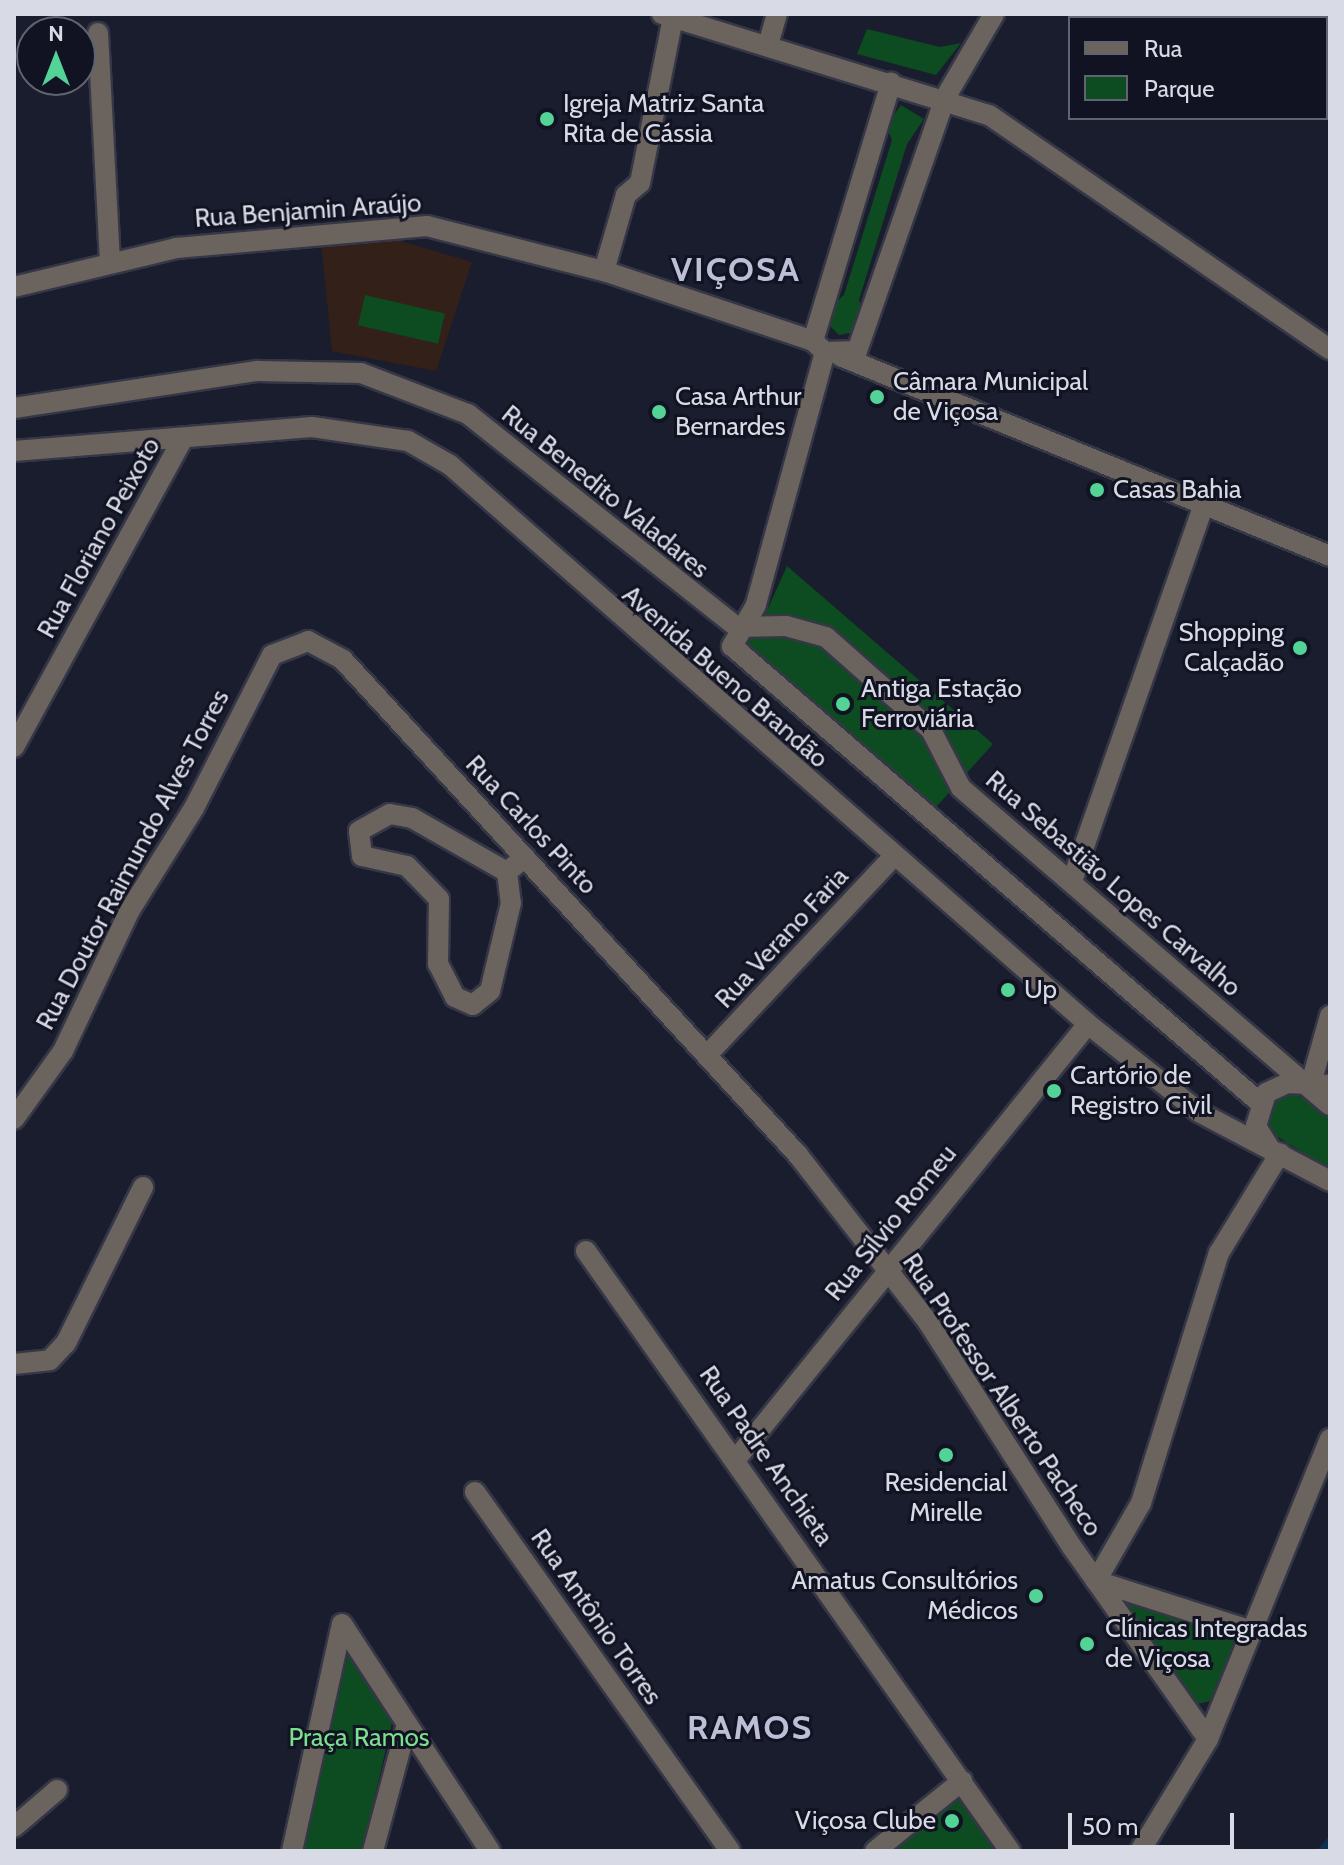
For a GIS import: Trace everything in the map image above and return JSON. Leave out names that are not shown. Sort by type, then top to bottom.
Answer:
[{"type":"street","points":[[768,45],[777,14]]},
{"type":"street","points":[[819,346],[865,346],[945,98],[994,14]]},
{"type":"street","points":[[604,271],[626,195],[640,183],[668,16],[945,98],[989,115],[1330,349]]},
{"type":"street","points":[[98,33],[110,260]]},
{"type":"street","points":[[891,82],[819,346],[756,605],[737,627],[732,646],[740,658],[1259,1102]]},
{"type":"street","name":"Rua Benjamin Araújo","points":[[14,287],[110,260],[427,226],[604,271],[876,366],[1330,556]]},
{"type":"street","name":"Rua Benedito Valadares","points":[[14,408],[257,371],[361,373],[468,414],[737,627]]},
{"type":"street","name":"Avenida Bueno Brandão","points":[[14,451],[312,427],[408,441],[450,465],[892,858],[1088,1024],[1199,1112],[1330,1181]]},
{"type":"street","name":"Rua Floriano Peixoto","points":[[14,747],[183,438]]},
{"type":"street","points":[[1072,881],[1204,504]]},
{"type":"street","name":"Rua Sebastião Lopes Carvalho","points":[[737,627],[786,626],[826,637],[931,730],[961,788],[1320,1086],[1330,1105]]},
{"type":"street","name":"Rua Carlos Pinto","points":[[308,641],[343,660],[709,1053]]},
{"type":"street","name":"Rua Doutor Raimundo Alves Torres","points":[[14,1119],[63,1051],[130,910],[194,808],[272,655],[308,641]]},
{"type":"street","points":[[390,814],[412,818],[507,872],[511,903],[490,991],[473,1005],[455,997],[441,973],[439,899],[407,866],[362,856],[359,831],[390,814]]},
{"type":"street","points":[[507,872],[525,857]]},
{"type":"street","name":"Rua Verano Faria","points":[[709,1053],[892,858]]},
{"type":"street","points":[[1252,1631],[1096,1581],[1141,1503],[1219,1253],[1274,1150],[1256,1126],[1259,1102],[1287,1083],[1320,1086],[1330,1016]]},
{"type":"street","name":"Rua Sílvio Romeu","points":[[737,1458],[886,1267],[1088,1024]]},
{"type":"street","name":"Rua Professor Alberto Pacheco","points":[[709,1053],[886,1267],[1096,1581],[1208,1739]]},
{"type":"street","points":[[14,1364],[50,1360],[78,1323],[143,1187]]},
{"type":"street","name":"Rua Padre Anchieta","points":[[586,1251],[737,1458],[1010,1851]]},
{"type":"street","points":[[1140,1851],[1208,1739],[1330,1439]]},
{"type":"street","name":"Rua Antônio Torres","points":[[475,1492],[730,1851]]},
{"type":"street","points":[[292,1851],[342,1624],[406,1728],[490,1851]]},
{"type":"street","points":[[373,1851],[406,1728]]},
{"type":"street","points":[[875,1851],[962,1781]]},
{"type":"street","points":[[14,1827],[57,1790]]},
{"type":"shaded area","points":[[387,237],[472,262],[436,371],[332,351],[321,242]]},
{"type":"green space","points":[[867,29],[940,47],[961,43],[936,75],[857,54]]},
{"type":"green space","points":[[901,105],[924,119],[907,144],[859,300],[863,314],[855,332],[839,335],[828,324],[832,305],[844,295],[892,140],[886,126]]},
{"type":"green space","points":[[365,295],[445,313],[438,344],[358,325]]},
{"type":"green space","points":[[787,566],[993,744],[927,817],[740,657],[740,628],[765,615]]},
{"type":"green space","points":[[1291,1091],[1330,1116],[1330,1170],[1267,1130],[1265,1115],[1277,1094]]},
{"type":"green space","points":[[1125,1603],[1236,1635],[1214,1700],[1198,1704]]},
{"type":"green space","name":"Praça Ramos","points":[[348,1654],[392,1723],[362,1851],[304,1851]]},
{"type":"green space","name":"Viçosa Clube","points":[[959,1791],[999,1851],[891,1851]]},
{"type":"waterway","points":[[1280,14],[1284,16]]},
{"type":"waterway","points":[[1320,1851],[1330,1839]]},
{"type":"place","name":"Igreja Matriz Santa Rita de Cássia","points":[[547,119]]},
{"type":"place","name":"Câmara Municipal de Viçosa","points":[[877,397]]},
{"type":"place","name":"Casa Arthur Bernardes","points":[[659,412]]},
{"type":"place","name":"Casas Bahia","points":[[1097,490]]},
{"type":"place","name":"Shopping Calçadão","points":[[1300,648]]},
{"type":"place","name":"Antiga Estação Ferroviária","points":[[843,704]]},
{"type":"place","name":"Up","points":[[1008,990]]},
{"type":"place","name":"Cartório de Registro Civil","points":[[1054,1091]]},
{"type":"place","name":"Residencial Mirelle","points":[[946,1455]]},
{"type":"place","name":"Amatus Consultórios Médicos","points":[[1036,1596]]},
{"type":"place","name":"Clínicas Integradas de Viçosa","points":[[1087,1644]]},
{"type":"place","name":"Viçosa Clube","points":[[952,1821]]},
{"type":"district","name":"VIÇOSA","points":[[736,270]]},
{"type":"district","name":"RAMOS","points":[[750,1728]]}]
